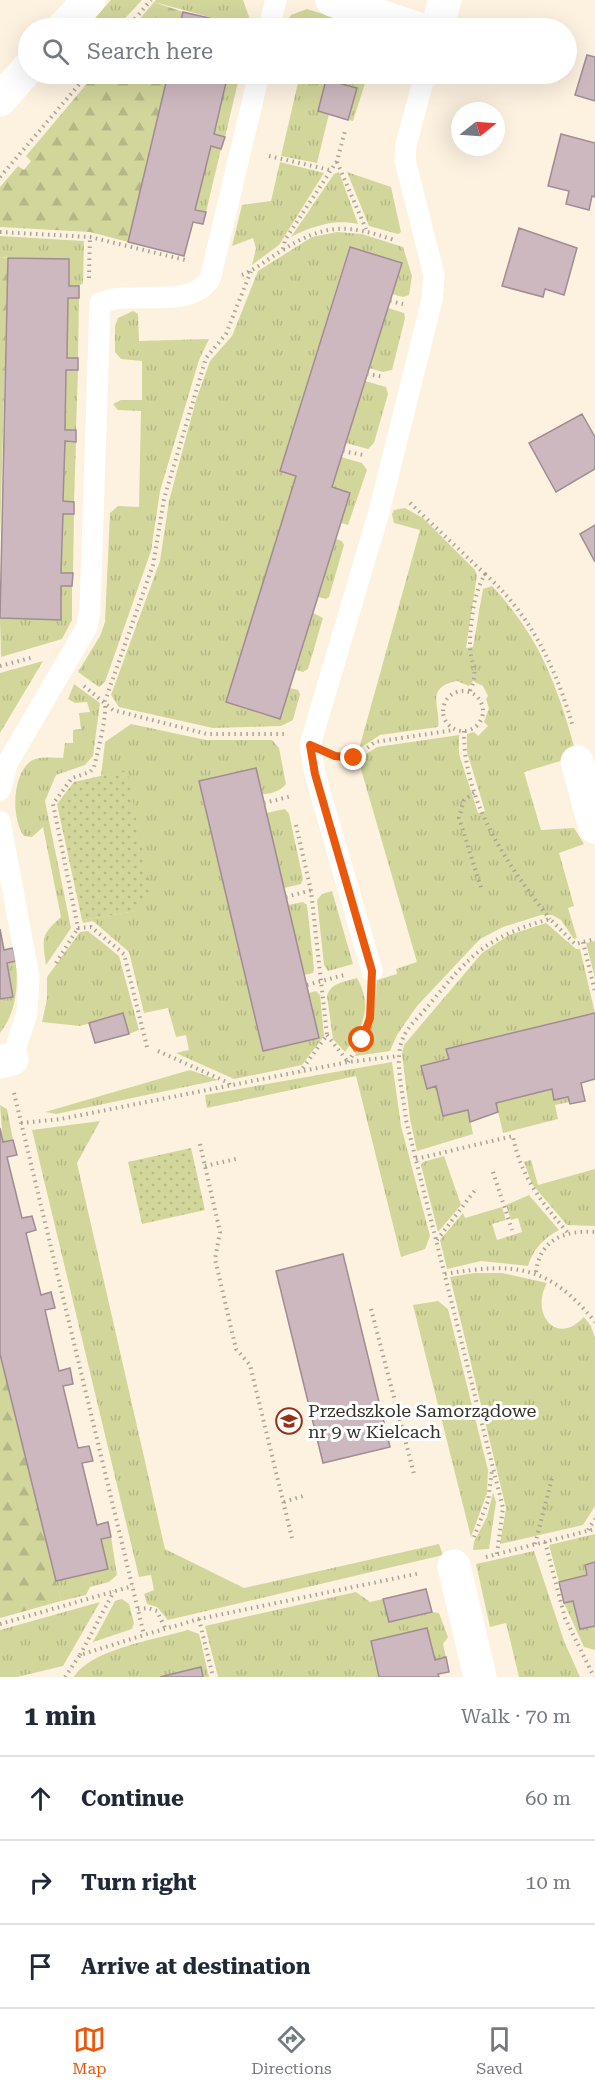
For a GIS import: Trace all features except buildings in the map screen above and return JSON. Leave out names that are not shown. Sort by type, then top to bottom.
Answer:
[{"type":"street","points":[[72,18],[89,0]]},
{"type":"street","points":[[332,0],[386,18]]},
{"type":"street","points":[[440,18],[445,0]]},
{"type":"street","points":[[0,100],[18,79]]},
{"type":"street","points":[[577,762],[595,827]]},
{"type":"street","points":[[469,1562],[480,1677]]},
{"type":"lane","points":[[272,18],[276,0]]},
{"type":"lane","points":[[0,790],[8,762],[87,627],[90,610],[100,303],[114,299],[193,294],[210,279],[256,84]]},
{"type":"lane","points":[[372,971],[315,774],[310,745],[386,484],[433,292],[434,275],[405,160],[406,145],[422,84]]},
{"type":"lane","points":[[0,821],[29,977],[27,1012],[6,1061]]},
{"type":"path","points":[[136,18],[151,0]]},
{"type":"path","points":[[0,177],[79,84]]},
{"type":"path","points":[[283,250],[285,240],[337,161],[345,131]]},
{"type":"path","points":[[240,150],[330,170]]},
{"type":"path","points":[[337,161],[366,230]]},
{"type":"path","points":[[0,232],[90,237],[198,263],[191,273],[223,284],[251,271],[310,234],[338,227],[366,230],[397,241]]},
{"type":"path","points":[[147,1047],[124,954],[91,927],[78,928],[53,804],[72,778],[90,772],[94,767],[101,725],[106,714],[105,701],[153,565],[164,498],[206,358],[226,334],[251,271]]},
{"type":"path","points":[[343,451],[365,456]]},
{"type":"path","points":[[386,484],[427,516],[523,614],[542,646],[570,718],[582,756],[577,762]]},
{"type":"path","points":[[470,691],[476,677],[469,647],[478,593],[485,574]]},
{"type":"path","points":[[63,669],[105,701],[113,710],[207,734],[281,732],[335,756],[354,758],[375,742],[454,730],[464,731],[477,726],[483,715],[482,702],[470,691],[454,692],[444,702],[442,713],[446,722],[454,730]]},
{"type":"path","points":[[464,731],[464,754],[474,793],[504,856],[550,919],[576,944],[595,939]]},
{"type":"path","points":[[281,732],[283,743]]},
{"type":"path","points":[[264,803],[292,798],[290,786]]},
{"type":"path","points":[[474,793],[464,800],[459,818],[482,891]]},
{"type":"path","points":[[294,816],[311,891],[327,1035],[348,1062]]},
{"type":"path","points":[[286,897],[311,891]]},
{"type":"path","points":[[496,1554],[503,1508],[406,1120],[399,1056],[403,1037],[478,950],[512,929],[550,919]]},
{"type":"path","points":[[583,942],[595,992]]},
{"type":"path","points":[[348,1062],[362,1040],[370,1018],[372,971]]},
{"type":"path","points":[[307,985],[322,981]]},
{"type":"path","points":[[300,1072],[327,1035]]},
{"type":"path","points":[[158,1051],[229,1083],[230,1086]]},
{"type":"path","points":[[21,1123],[61,1119],[348,1062],[399,1056]]},
{"type":"path","points":[[6,1061],[144,1635]]},
{"type":"path","points":[[416,1160],[513,1136],[516,1151],[529,1185],[568,1233]]},
{"type":"path","points":[[200,1144],[220,1232],[215,1259],[236,1349],[250,1365],[292,1538]]},
{"type":"path","points":[[205,1166],[236,1159]]},
{"type":"path","points":[[493,1172],[512,1230]]},
{"type":"path","points":[[436,1240],[476,1189]]},
{"type":"path","points":[[536,1272],[538,1259],[558,1237],[575,1230],[595,1232]]},
{"type":"path","points":[[444,1274],[482,1269],[536,1272],[564,1287],[595,1322]]},
{"type":"path","points":[[371,1309],[414,1473]]},
{"type":"path","points":[[80,1655],[199,1619],[469,1562],[472,1542],[484,1515],[491,1489],[493,1467]]},
{"type":"path","points":[[535,1544],[552,1478]]},
{"type":"path","points":[[284,1502],[303,1496]]},
{"type":"path","points":[[588,1530],[595,1519]]},
{"type":"path","points":[[491,1556],[595,1529]]},
{"type":"path","points":[[545,1542],[566,1618],[594,1677]]},
{"type":"path","points":[[0,1624],[133,1586]]},
{"type":"path","points":[[65,1677],[80,1655],[114,1591]]},
{"type":"path","points":[[138,1609],[148,1608],[157,1611],[165,1628]]},
{"type":"path","points":[[199,1619],[213,1677]]},
{"type":"green space","points":[[111,0],[142,0],[125,18],[95,18]]},
{"type":"green space","points":[[156,0],[243,0],[249,18],[213,18],[154,2]]},
{"type":"green space","points":[[154,2],[183,12],[182,18],[140,18]]},
{"type":"green space","points":[[307,9],[335,18],[289,18],[291,15]]},
{"type":"green space","points":[[87,84],[166,84],[128,242],[90,232],[0,227],[0,187],[18,166],[24,170],[31,161],[26,156]]},
{"type":"green space","points":[[226,84],[238,84],[225,137],[214,134]]},
{"type":"green space","points":[[298,84],[325,84],[318,111],[329,114],[317,163],[281,156]]},
{"type":"green space","points":[[341,84],[365,84],[353,121],[348,120],[356,88]]},
{"type":"green space","points":[[211,146],[221,149],[206,212],[195,210]]},
{"type":"green space","points":[[280,162],[324,173],[279,245],[252,265],[256,248],[253,238],[232,246],[242,205],[271,201]]},
{"type":"green space","points":[[339,172],[358,224],[340,222],[324,225],[291,237],[334,174]]},
{"type":"green space","points":[[347,172],[391,187],[401,232],[398,234],[369,226]]},
{"type":"green space","points":[[337,232],[362,234],[403,247],[412,276],[409,295],[403,297],[392,294],[402,263],[349,247],[280,471],[296,476],[226,701],[290,688],[298,690],[300,694],[293,720],[281,726],[213,728],[119,707],[111,695],[160,561],[169,501],[196,400],[210,361],[232,336],[258,271],[312,237]]},
{"type":"green space","points":[[0,236],[84,241],[83,283],[79,286],[69,286],[69,259],[0,257]]},
{"type":"green space","points":[[0,257],[8,258],[0,537]]},
{"type":"green space","points":[[68,298],[79,298],[78,358],[67,358]]},
{"type":"green space","points":[[388,308],[404,313],[405,318],[392,370],[383,372],[369,368]]},
{"type":"green space","points":[[133,311],[138,314],[139,341],[209,339],[199,360],[160,491],[151,551],[105,682],[99,687],[78,672],[100,636],[105,622],[110,513],[118,506],[139,507],[141,411],[118,410],[113,404],[121,400],[142,400],[142,361],[121,359],[115,352],[115,326],[118,318]]},
{"type":"green space","points":[[66,370],[78,370],[76,430],[65,430]]},
{"type":"green space","points":[[365,381],[386,387],[388,394],[374,443],[368,449],[346,443]]},
{"type":"green space","points":[[65,441],[76,442],[74,502],[63,501]]},
{"type":"green space","points":[[341,457],[362,463],[367,470],[348,525],[341,523],[350,493],[332,487]]},
{"type":"green space","points":[[405,508],[423,518],[475,570],[477,575],[466,648],[473,647],[483,589],[492,586],[524,626],[546,665],[577,756],[524,772],[541,830],[574,828],[584,844],[559,853],[574,906],[568,908],[577,938],[574,939],[561,920],[552,915],[541,915],[503,927],[480,939],[417,1006],[397,1035],[390,1051],[355,1056],[365,1038],[371,1020],[377,980],[397,974],[396,969],[417,962],[358,759],[377,747],[459,735],[459,754],[478,813],[485,811],[467,752],[467,734],[474,732],[478,736],[488,726],[484,722],[489,708],[486,699],[488,696],[483,686],[473,681],[469,686],[457,681],[440,688],[436,700],[438,727],[380,735],[359,749],[420,530],[394,523],[392,514],[394,510]]},
{"type":"green space","points":[[63,514],[74,514],[73,573],[61,573]]},
{"type":"green space","points":[[336,539],[342,541],[344,545],[329,597],[326,599],[318,597]]},
{"type":"green space","points":[[61,586],[72,586],[72,620],[62,639],[1,657],[0,618],[60,620]]},
{"type":"green space","points":[[313,613],[323,618],[308,669],[303,672],[296,670]]},
{"type":"green space","points":[[43,661],[0,733],[0,673]]},
{"type":"green space","points":[[74,684],[100,703],[93,756],[85,765],[56,775],[45,801],[71,928],[46,965],[44,937],[61,917],[43,827],[32,837],[24,836],[15,808],[17,786],[25,767],[31,761],[38,758],[63,758],[65,743],[73,743],[73,730],[81,729],[79,713],[90,712],[87,702],[75,703],[68,699]]},
{"type":"green space","points":[[131,724],[206,740],[272,740],[279,748],[286,784],[278,790],[268,794],[245,793],[199,782],[263,1050],[319,1037],[309,993],[316,991],[320,995],[324,1036],[302,1065],[234,1079],[176,1053],[189,1050],[186,1035],[176,1037],[168,1008],[144,1013],[129,952],[93,921],[83,923],[82,920],[135,911],[126,771],[101,776],[105,742]]},
{"type":"green space","points":[[127,770],[150,891],[136,911],[82,920],[57,804],[74,782]]},
{"type":"green space","points":[[285,809],[289,814],[303,879],[301,884],[284,888],[266,813]]},
{"type":"green space","points":[[332,891],[353,964],[328,971],[324,965],[317,900],[322,894]]},
{"type":"green space","points":[[303,902],[307,905],[314,968],[313,973],[304,975],[288,905]]},
{"type":"green space","points":[[546,923],[576,949],[580,949],[595,1013],[446,1050],[449,1059],[421,1066],[427,1088],[436,1086],[443,1115],[468,1110],[473,1134],[417,1151],[410,1119],[402,1054],[404,1045],[482,953],[509,935]]},
{"type":"green space","points":[[88,931],[119,956],[139,1030],[129,1034],[123,1014],[80,1026],[42,1022],[47,999],[47,977],[80,932]]},
{"type":"green space","points":[[595,941],[595,978],[586,943]]},
{"type":"green space","points":[[16,961],[17,980],[13,1007],[0,1033],[0,999],[13,997],[7,963]]},
{"type":"green space","points":[[357,978],[364,998],[364,1017],[357,1035],[345,1052],[333,1039],[327,996],[335,985]]},
{"type":"green space","points":[[392,1062],[401,1126],[430,1236],[425,1249],[401,1257],[356,1076],[207,1108],[205,1095]]},
{"type":"green space","points":[[190,1070],[218,1080],[56,1114],[45,1112]]},
{"type":"green space","points":[[552,1089],[555,1100],[568,1097],[569,1102],[555,1105],[558,1119],[503,1133],[496,1103]]},
{"type":"green space","points":[[0,1105],[7,1109],[13,1140],[3,1142]]},
{"type":"green space","points":[[100,1121],[77,1163],[165,1549],[244,1588],[439,1544],[443,1555],[168,1620],[157,1607],[147,1604],[144,1594],[154,1590],[151,1575],[139,1577],[32,1130]]},
{"type":"green space","points":[[191,1148],[205,1210],[142,1224],[128,1162]]},
{"type":"green space","points":[[444,1156],[461,1205],[438,1232],[421,1165],[423,1162]]},
{"type":"green space","points":[[531,1160],[538,1185],[595,1169],[595,1226],[567,1225],[532,1184],[524,1162]]},
{"type":"green space","points":[[529,1195],[559,1230],[540,1245],[528,1266],[481,1261],[447,1269],[440,1240],[463,1213],[465,1218],[502,1207],[506,1220],[492,1224],[497,1240],[522,1232],[518,1218],[511,1220],[506,1205]]},
{"type":"green space","points":[[474,1273],[502,1273],[547,1283],[542,1305],[544,1315],[549,1322],[564,1329],[584,1317],[591,1326],[595,1338],[595,1506],[583,1525],[500,1544],[506,1508],[450,1277]]},
{"type":"green space","points":[[438,1301],[448,1309],[488,1470],[487,1493],[471,1537],[413,1305]]},
{"type":"green space","points":[[0,1354],[61,1601],[0,1618]]},
{"type":"green space","points":[[493,1493],[496,1502],[489,1549],[473,1550],[474,1542],[487,1517]]},
{"type":"green space","points":[[595,1534],[595,1562],[585,1565],[587,1575],[559,1582],[549,1545]]},
{"type":"green space","points":[[111,1537],[117,1575],[109,1582],[90,1587],[86,1595],[61,1601],[56,1581],[108,1569],[101,1539]]},
{"type":"green space","points":[[534,1551],[564,1641],[580,1677],[519,1677],[506,1623],[490,1627],[476,1564]]},
{"type":"green space","points":[[356,1592],[370,1602],[383,1599],[389,1622],[432,1612],[439,1613],[448,1637],[443,1644],[446,1657],[435,1660],[427,1628],[371,1641],[379,1677],[218,1677],[205,1626]]},
{"type":"green space","points":[[122,1599],[129,1604],[134,1623],[132,1629],[93,1642],[115,1601]]},
{"type":"green space","points":[[573,1601],[595,1626],[595,1650],[584,1647],[564,1603]]},
{"type":"green space","points":[[100,1602],[63,1666],[17,1677],[0,1677],[0,1630]]},
{"type":"green space","points":[[188,1630],[199,1634],[209,1677],[203,1677],[201,1667],[160,1677],[74,1677],[83,1667],[110,1652]]},
{"type":"place","name":"Przedszkole Samorządowe nr 9 w Kielcach","points":[[289,1421]]},
{"type":"route","points":[[354,758],[335,756],[310,745],[315,774],[372,971],[373,994],[370,1018],[362,1040]]}]
